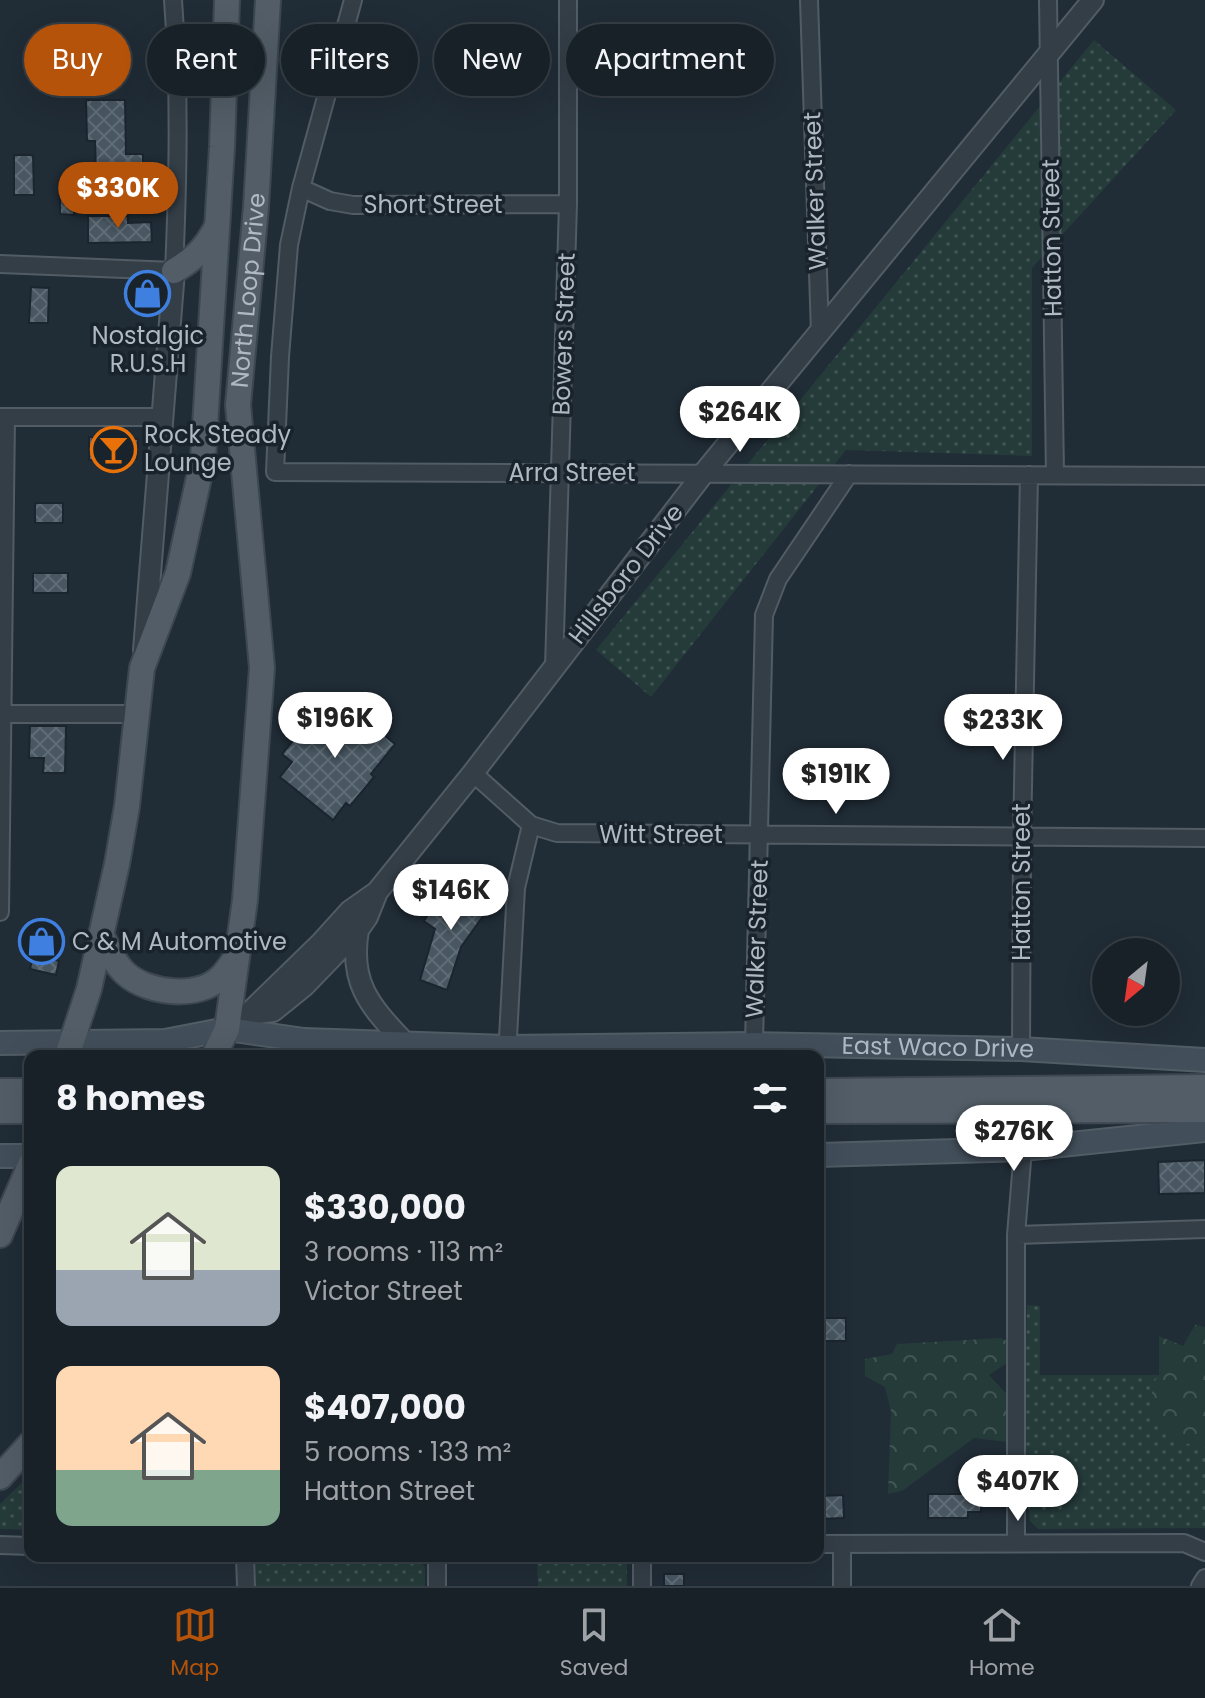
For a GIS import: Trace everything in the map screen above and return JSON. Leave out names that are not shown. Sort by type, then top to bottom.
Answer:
[{"type":"main road","name":"North Loop Drive","points":[[69,1050],[102,936],[127,806],[142,668],[178,573],[203,459],[227,0]]},
{"type":"main road","name":"North Loop Drive","points":[[217,1050],[227,1029],[238,955],[251,842],[262,668],[238,405],[256,207],[268,0]]},
{"type":"main road","points":[[174,271],[193,260],[207,246],[217,226]]},
{"type":"main road","points":[[102,936],[111,955],[127,975],[155,987],[180,992],[198,990],[221,978],[238,955]]},
{"type":"main road","name":"East Waco Drive","points":[[0,1043],[69,1050],[173,1049],[227,1029],[304,1040],[403,1041],[497,1050]]},
{"type":"main road","name":"East Waco Drive","points":[[542,1050],[754,1044],[1021,1049],[1205,1060]]},
{"type":"main road","name":"East Waco Drive","points":[[824,1091],[1205,1087]]},
{"type":"main road","points":[[0,1091],[24,1091]]},
{"type":"main road","points":[[824,1111],[1205,1110]]},
{"type":"main road","points":[[0,1111],[24,1111]]},
{"type":"main road","points":[[824,1155],[1023,1149],[1205,1130]]},
{"type":"main road","points":[[0,1156],[24,1156]]},
{"type":"main road","points":[[0,1234],[24,1179]]},
{"type":"main road","points":[[0,1234],[24,1212]]},
{"type":"main road","points":[[0,1477],[24,1451]]},
{"type":"street","name":"North Loop Drive","points":[[142,668],[179,175],[179,75],[173,0]]},
{"type":"street","name":"North Loop Drive","points":[[275,472],[289,245],[301,188],[353,0]]},
{"type":"street","name":"Bowers Street","points":[[554,667],[568,204],[568,0]]},
{"type":"street","name":"Walker Street","points":[[809,0],[820,333]]},
{"type":"street","name":"Hatton Street","points":[[1048,0],[1055,475]]},
{"type":"street","name":"Hillsboro Drive","points":[[227,1029],[250,1014],[265,994],[321,943],[350,911],[377,892],[473,773],[703,474],[1093,0]]},
{"type":"street","name":"Short Street","points":[[301,188],[330,201],[353,205],[568,204]]},
{"type":"street","points":[[0,264],[174,271]]},
{"type":"street","points":[[0,912],[3,417],[161,417]]},
{"type":"street","name":"Arra Street","points":[[275,472],[1205,476]]},
{"type":"street","name":"Walker Street","points":[[754,1044],[764,615],[778,579],[849,474]]},
{"type":"street","name":"Hatton Street","points":[[1021,1049],[1029,475]]},
{"type":"street","points":[[1,714],[138,714]]},
{"type":"street","points":[[473,773],[531,825],[516,888],[507,1050]]},
{"type":"street","name":"Witt Street","points":[[531,825],[557,833],[1205,838]]},
{"type":"street","name":"Hillsboro Drive","points":[[250,1014],[273,1011],[304,986],[358,930],[377,892]]},
{"type":"street","points":[[358,930],[355,948],[359,983],[373,1009],[403,1041]]},
{"type":"street","points":[[1016,1543],[1016,1235],[1023,1149]]},
{"type":"street","points":[[1016,1235],[1205,1229]]},
{"type":"street","points":[[824,1544],[1184,1543],[1205,1552]]},
{"type":"street","points":[[842,1544],[842,1586]]},
{"type":"street","points":[[0,1545],[24,1546]]},
{"type":"street","points":[[245,1562],[246,1586]]},
{"type":"street","points":[[437,1562],[437,1586]]},
{"type":"street","points":[[642,1562],[642,1586]]},
{"type":"street","points":[[1200,1586],[1205,1578]]},
{"type":"green space","points":[[1094,40],[1176,110],[1032,268],[1032,456],[846,450],[651,697],[596,650]]},
{"type":"green space","points":[[1027,1305],[1040,1306],[1040,1375],[1159,1375],[1186,1443],[1205,1448],[1205,1528],[1038,1529],[1030,1521],[1023,1469]]},
{"type":"green space","points":[[1195,1325],[1205,1327],[1205,1448],[1186,1443],[1151,1421],[1152,1385],[1159,1375],[1159,1336],[1183,1346]]},
{"type":"green space","points":[[1001,1338],[1010,1343],[1012,1360],[989,1375],[1011,1399],[1008,1442],[974,1438],[902,1491],[888,1494],[891,1411],[885,1387],[865,1376],[865,1359],[892,1354],[897,1344]]},
{"type":"green space","points":[[24,1481],[24,1530],[0,1529],[0,1504]]},
{"type":"green space","points":[[258,1562],[420,1562],[425,1567],[425,1586],[255,1586]]},
{"type":"green space","points":[[537,1562],[627,1564],[627,1586],[538,1586]]},
{"type":"building","points":[[86,100],[125,100],[126,154],[143,154],[143,173],[96,174],[95,141],[87,141]]},
{"type":"building","points":[[14,155],[33,155],[34,195],[14,195]]},
{"type":"building","points":[[60,192],[75,192],[74,215],[60,214]]},
{"type":"building","points":[[88,216],[128,216],[128,223],[151,222],[152,242],[88,243]]},
{"type":"building","points":[[31,287],[49,288],[48,323],[29,323]]},
{"type":"building","name":"Rock Steady Lounge","points":[[89,437],[138,439],[137,459],[89,460]]},
{"type":"building","points":[[35,503],[63,503],[63,523],[35,523]]},
{"type":"building","points":[[33,573],[68,573],[68,593],[33,593]]},
{"type":"building","points":[[344,703],[395,744],[371,774],[374,777],[350,806],[346,803],[333,820],[280,777],[292,762],[282,754],[309,721],[321,731]]},
{"type":"building","points":[[30,726],[66,726],[65,773],[43,773],[44,758],[29,758]]},
{"type":"building","points":[[451,880],[491,905],[461,947],[447,990],[420,980],[435,929],[424,921]]},
{"type":"building","name":"C & M Automotive","points":[[40,925],[58,929],[52,959],[59,961],[56,975],[30,969],[34,952],[24,950],[28,932],[38,934]]},
{"type":"building","points":[[1205,1160],[1205,1193],[1159,1194],[1158,1162]]},
{"type":"building","points":[[824,1318],[846,1318],[846,1341],[824,1341]]},
{"type":"building","points":[[928,1494],[981,1494],[981,1512],[968,1512],[968,1518],[928,1518]]},
{"type":"building","points":[[843,1495],[844,1518],[824,1519],[824,1496]]},
{"type":"building","points":[[664,1574],[684,1574],[684,1586],[664,1586]]},
{"type":"place","name":"Nostalgic R.U.S.H","points":[[148,294]]},
{"type":"place","name":"Rock Steady Lounge","points":[[113,449]]},
{"type":"place","name":"C & M Automotive","points":[[41,942]]}]
